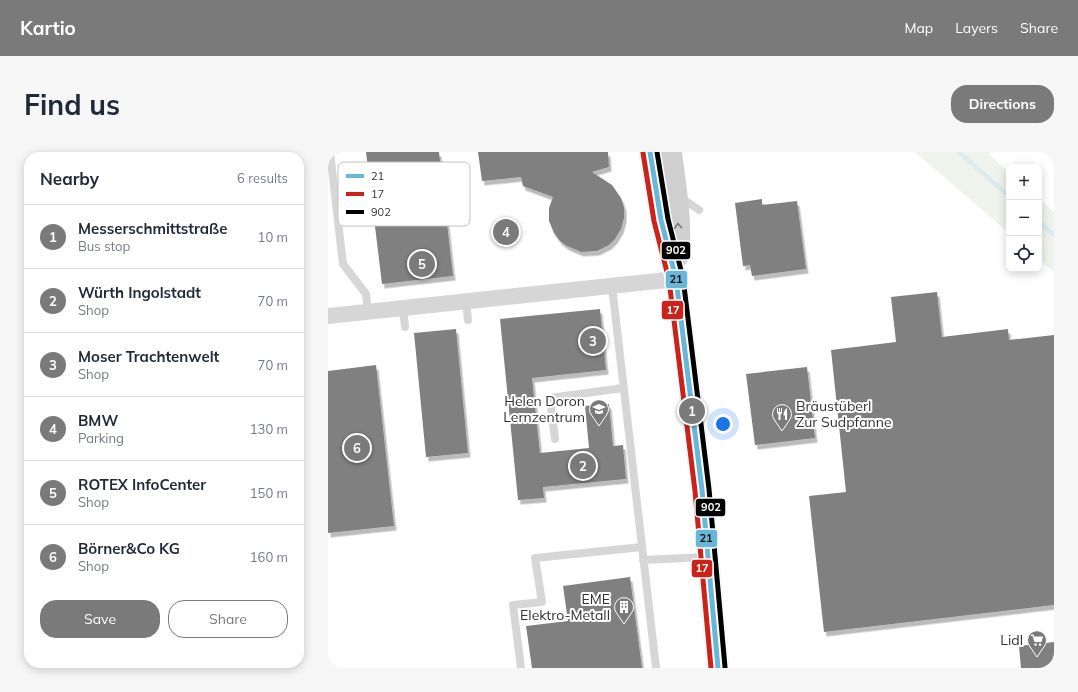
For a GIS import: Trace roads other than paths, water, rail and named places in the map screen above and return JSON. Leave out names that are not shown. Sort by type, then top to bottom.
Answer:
[{"type":"main road","points":[[650,152],[661,220],[676,279],[702,490],[718,668]]},
{"type":"main road","points":[[671,152],[679,240],[676,279]]},
{"type":"street","points":[[328,316],[676,279]]},
{"type":"lane","points":[[330,152],[342,264],[366,294],[368,311]]},
{"type":"lane","points":[[676,195],[699,210]]},
{"type":"lane","points":[[612,286],[656,668]]},
{"type":"lane","points":[[466,301],[468,320]]},
{"type":"lane","points":[[403,308],[406,326]]},
{"type":"lane","points":[[555,439],[550,398],[623,388]]},
{"type":"lane","points":[[521,668],[513,605],[542,602],[535,558],[642,547]]},
{"type":"lane","points":[[643,560],[708,557]]},
{"type":"waterway","points":[[959,152],[1006,193]]},
{"type":"waterway","points":[[1042,225],[1054,235]]},
{"type":"place","name":"BMW","points":[[506,232]]},
{"type":"place","name":"ROTEX InfoCenter","points":[[422,264]]},
{"type":"place","name":"Moser Trachtenwelt","points":[[593,341]]},
{"type":"place","name":"Messerschmittstraße","points":[[692,411]]},
{"type":"place","name":"Helen Doron Lernzentrum","points":[[599,426]]},
{"type":"place","name":"Bräustüberl Zur Sudpfanne","points":[[782,431]]},
{"type":"place","name":"Börner&Co KG","points":[[357,448]]},
{"type":"place","name":"Würth Ingolstadt","points":[[583,466]]},
{"type":"place","name":"EME Elektro-Metall","points":[[624,624]]},
{"type":"place","name":"Lidl","points":[[1037,657]]}]
